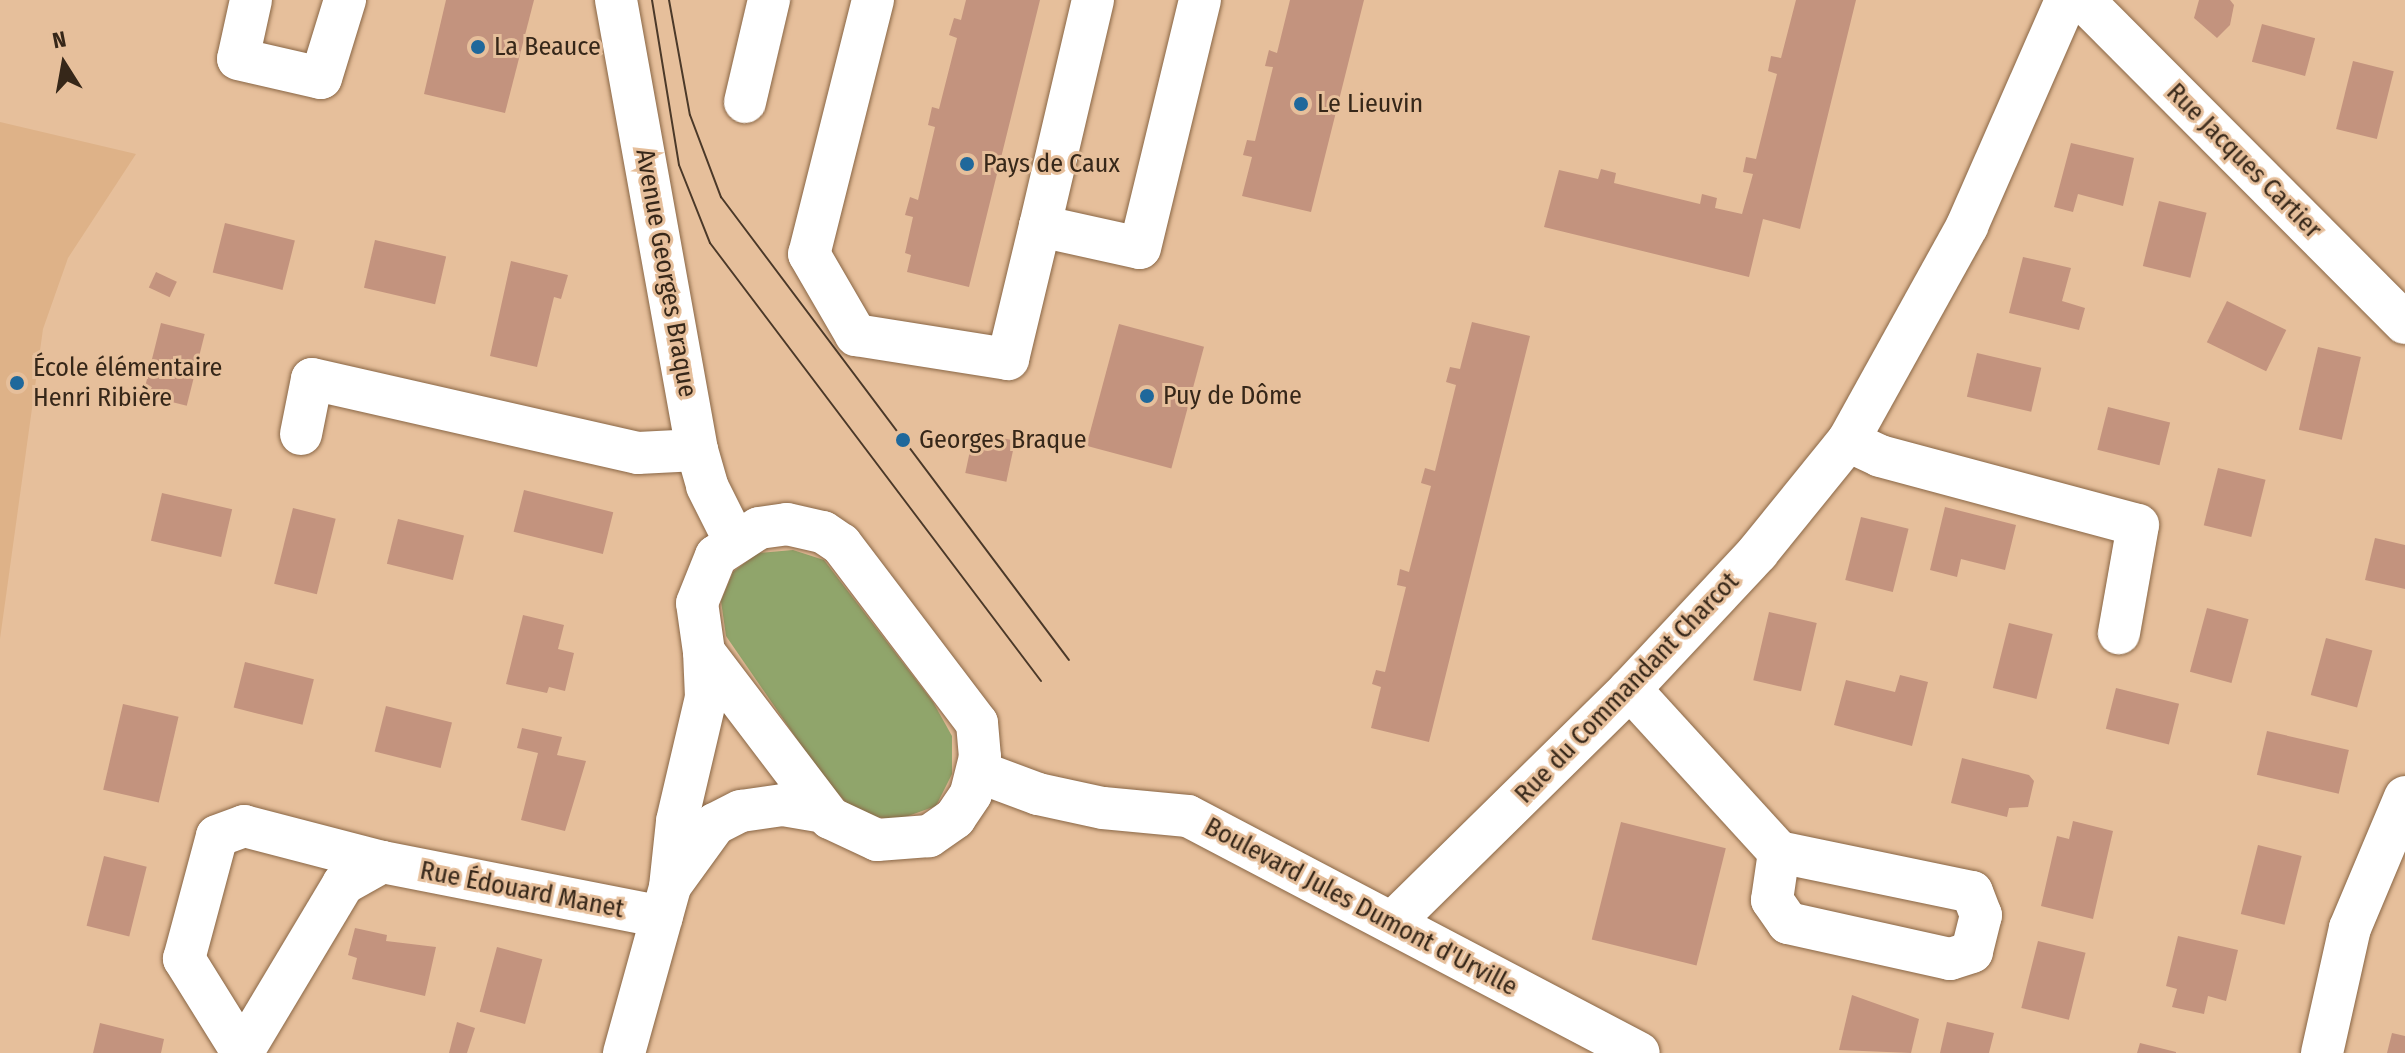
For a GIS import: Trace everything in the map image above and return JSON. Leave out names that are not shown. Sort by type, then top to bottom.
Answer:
[{"type":"street","points":[[251,0],[238,59],[321,78],[345,0]]},
{"type":"street","name":"Avenue Georges Braque","points":[[616,0],[697,450],[707,486],[734,540]]},
{"type":"street","points":[[745,102],[769,0]]},
{"type":"street","points":[[873,0],[809,254],[856,335],[1008,359],[1093,0]]},
{"type":"street","points":[[1040,226],[1140,248],[1200,0]]},
{"type":"street","name":"Rue du Commandant Charcot","points":[[1392,923],[1630,689],[1758,552],[1848,441],[1967,226],[2066,0]]},
{"type":"street","name":"Rue Jacques Cartier","points":[[2083,0],[2405,323]]},
{"type":"street","points":[[301,434],[312,379],[638,453],[697,450]]},
{"type":"street","points":[[1848,441],[1880,456],[2138,525],[2119,633]]},
{"type":"street","points":[[624,1053],[666,902],[677,821],[706,697],[697,603],[704,575],[734,540],[759,528],[787,524],[823,532],[841,544],[964,699],[977,723],[979,772],[965,806],[929,836],[877,840],[845,829],[824,812],[704,652]]},
{"type":"street","points":[[1630,689],[1779,852]]},
{"type":"street","name":"Boulevard Jules Dumont d'Urville","points":[[979,772],[1051,797],[1188,816],[1639,1053]]},
{"type":"street","points":[[2322,1053],[2350,928],[2396,839],[2405,797]]},
{"type":"street","points":[[666,902],[696,845],[715,824],[741,811],[783,805],[824,812]]},
{"type":"street","name":"Rue Édouard Manet","points":[[382,862],[343,884],[242,1053],[184,959],[217,836],[244,826],[382,862],[666,902]]},
{"type":"shaded area","name":"École élémentaire Henri Ribière","points":[[0,122],[136,154],[68,258],[43,329],[0,639]]},
{"type":"green space","points":[[793,550],[824,560],[933,702],[952,736],[952,774],[936,806],[897,820],[857,814],[825,780],[726,636],[721,601],[733,572],[758,553]]},
{"type":"building","name":"La Beauce","points":[[446,0],[534,0],[505,113],[424,94]]},
{"type":"building","name":"Pays de Caux","points":[[966,0],[1040,0],[969,287],[907,272],[911,255],[905,253],[913,217],[905,215],[910,197],[918,200],[935,127],[928,125],[932,107],[939,109],[957,38],[949,35],[954,18],[961,20]]},
{"type":"building","name":"Le Lieuvin","points":[[1290,0],[1364,0],[1311,212],[1242,196],[1252,157],[1243,155],[1247,140],[1255,141],[1273,67],[1265,66],[1269,50],[1277,53]]},
{"type":"building","points":[[1796,0],[1856,0],[1800,229],[1763,219],[1749,277],[1544,227],[1559,170],[1598,179],[1601,169],[1616,173],[1614,183],[1700,204],[1702,194],[1717,198],[1715,208],[1742,214],[1753,174],[1743,172],[1746,157],[1756,159],[1777,74],[1768,71],[1771,56],[1781,58]]},
{"type":"building","points":[[2199,0],[2230,0],[2234,5],[2230,25],[2217,38],[2194,18]]},
{"type":"building","points":[[2262,24],[2315,38],[2305,76],[2252,62]]},
{"type":"building","points":[[2353,61],[2394,71],[2377,139],[2336,129]]},
{"type":"building","points":[[2071,143],[2134,158],[2123,206],[2078,194],[2073,212],[2054,207]]},
{"type":"building","points":[[2159,201],[2207,213],[2190,278],[2143,266]]},
{"type":"building","points":[[225,223],[295,240],[283,290],[213,272]]},
{"type":"building","points":[[375,240],[446,256],[435,304],[364,288]]},
{"type":"building","points":[[2023,257],[2071,268],[2062,301],[2085,308],[2079,330],[2009,313]]},
{"type":"building","points":[[511,261],[568,275],[561,299],[554,297],[537,367],[490,356]]},
{"type":"building","points":[[156,272],[177,282],[170,297],[149,287]]},
{"type":"building","points":[[2227,301],[2286,330],[2266,371],[2207,342]]},
{"type":"building","points":[[1472,322],[1530,336],[1429,742],[1371,728],[1381,687],[1372,684],[1376,670],[1385,672],[1406,587],[1397,585],[1400,569],[1409,572],[1431,486],[1421,483],[1425,468],[1435,471],[1456,385],[1446,382],[1450,367],[1460,369]]},
{"type":"building","points":[[161,323],[205,334],[187,406],[143,395]]},
{"type":"building","name":"Puy de Dôme","points":[[1119,324],[1204,347],[1171,468],[1086,446]]},
{"type":"building","points":[[2318,347],[2361,357],[2342,440],[2299,430]]},
{"type":"building","points":[[1977,353],[2041,368],[2031,412],[1967,397]]},
{"type":"building","points":[[2108,407],[2170,422],[2159,465],[2097,450]]},
{"type":"building","points":[[974,432],[1015,441],[1006,482],[965,473]]},
{"type":"building","points":[[2218,468],[2266,480],[2251,537],[2204,525]]},
{"type":"building","points":[[524,490],[613,512],[603,554],[514,532]]},
{"type":"building","points":[[162,493],[232,509],[221,557],[151,541]]},
{"type":"building","points":[[1945,507],[2016,525],[2005,570],[1961,559],[1957,577],[1930,570]]},
{"type":"building","points":[[293,508],[336,519],[317,594],[274,584]]},
{"type":"building","points":[[1861,517],[1909,529],[1893,592],[1845,580]]},
{"type":"building","points":[[398,519],[464,535],[453,580],[387,564]]},
{"type":"building","points":[[2375,538],[2405,545],[2405,589],[2365,580]]},
{"type":"building","points":[[2207,608],[2249,619],[2231,683],[2190,672]]},
{"type":"building","points":[[1769,612],[1817,623],[1801,691],[1753,680]]},
{"type":"building","points":[[523,615],[564,625],[558,649],[574,653],[565,691],[549,687],[547,693],[506,684]]},
{"type":"building","points":[[2009,623],[2053,634],[2036,699],[1993,688]]},
{"type":"building","points":[[2326,638],[2372,650],[2357,707],[2311,695]]},
{"type":"building","points":[[245,662],[314,679],[303,725],[234,708]]},
{"type":"building","points":[[1900,675],[1928,682],[1912,746],[1834,725],[1846,680],[1895,692]]},
{"type":"building","points":[[2116,688],[2179,704],[2169,744],[2106,729]]},
{"type":"building","points":[[123,704],[179,717],[159,803],[103,790]]},
{"type":"building","points":[[386,706],[452,722],[441,768],[375,752]]},
{"type":"building","points":[[522,728],[562,737],[557,755],[586,761],[565,831],[521,820],[538,753],[517,748]]},
{"type":"building","points":[[2267,731],[2349,750],[2339,794],[2257,775]]},
{"type":"building","points":[[1962,758],[2029,775],[2034,781],[2028,807],[2009,808],[2007,817],[1951,803]]},
{"type":"building","points":[[2073,821],[2113,831],[2093,919],[2041,906],[2057,836],[2069,839]]},
{"type":"building","points":[[1621,822],[1726,848],[1697,966],[1592,939]]},
{"type":"building","points":[[2258,845],[2302,856],[2284,925],[2241,914]]},
{"type":"building","points":[[104,856],[147,867],[129,937],[87,926]]},
{"type":"building","points":[[355,928],[387,935],[386,941],[436,947],[425,996],[352,979],[357,958],[348,955]]},
{"type":"building","points":[[2178,936],[2238,950],[2226,1001],[2208,996],[2204,1014],[2172,1007],[2177,989],[2166,986]]},
{"type":"building","points":[[2038,941],[2086,953],[2069,1020],[2021,1008]]},
{"type":"building","points":[[497,947],[542,959],[525,1024],[480,1012]]},
{"type":"building","points":[[1852,995],[1919,1019],[1911,1053],[1839,1050]]},
{"type":"building","points":[[457,1022],[475,1028],[467,1053],[449,1053]]},
{"type":"building","points":[[1947,1022],[1994,1033],[1989,1053],[1940,1053]]},
{"type":"building","points":[[100,1023],[164,1039],[161,1053],[93,1053]]},
{"type":"building","points":[[2392,1033],[2405,1036],[2405,1053],[2387,1053]]},
{"type":"building","points":[[2140,1043],[2176,1052],[2176,1053],[2137,1053]]},
{"type":"tram line","points":[[652,0],[679,165],[710,243],[1041,681]]},
{"type":"tram line","points":[[669,0],[690,115],[721,197],[1069,660]]},
{"type":"place","name":"La Beauce","points":[[478,47]]},
{"type":"place","name":"Le Lieuvin","points":[[1301,104]]},
{"type":"place","name":"Pays de Caux","points":[[967,164]]},
{"type":"place","name":"École élémentaire Henri Ribière","points":[[17,383]]},
{"type":"place","name":"Puy de Dôme","points":[[1147,396]]},
{"type":"place","name":"Georges Braque","points":[[903,440]]}]
